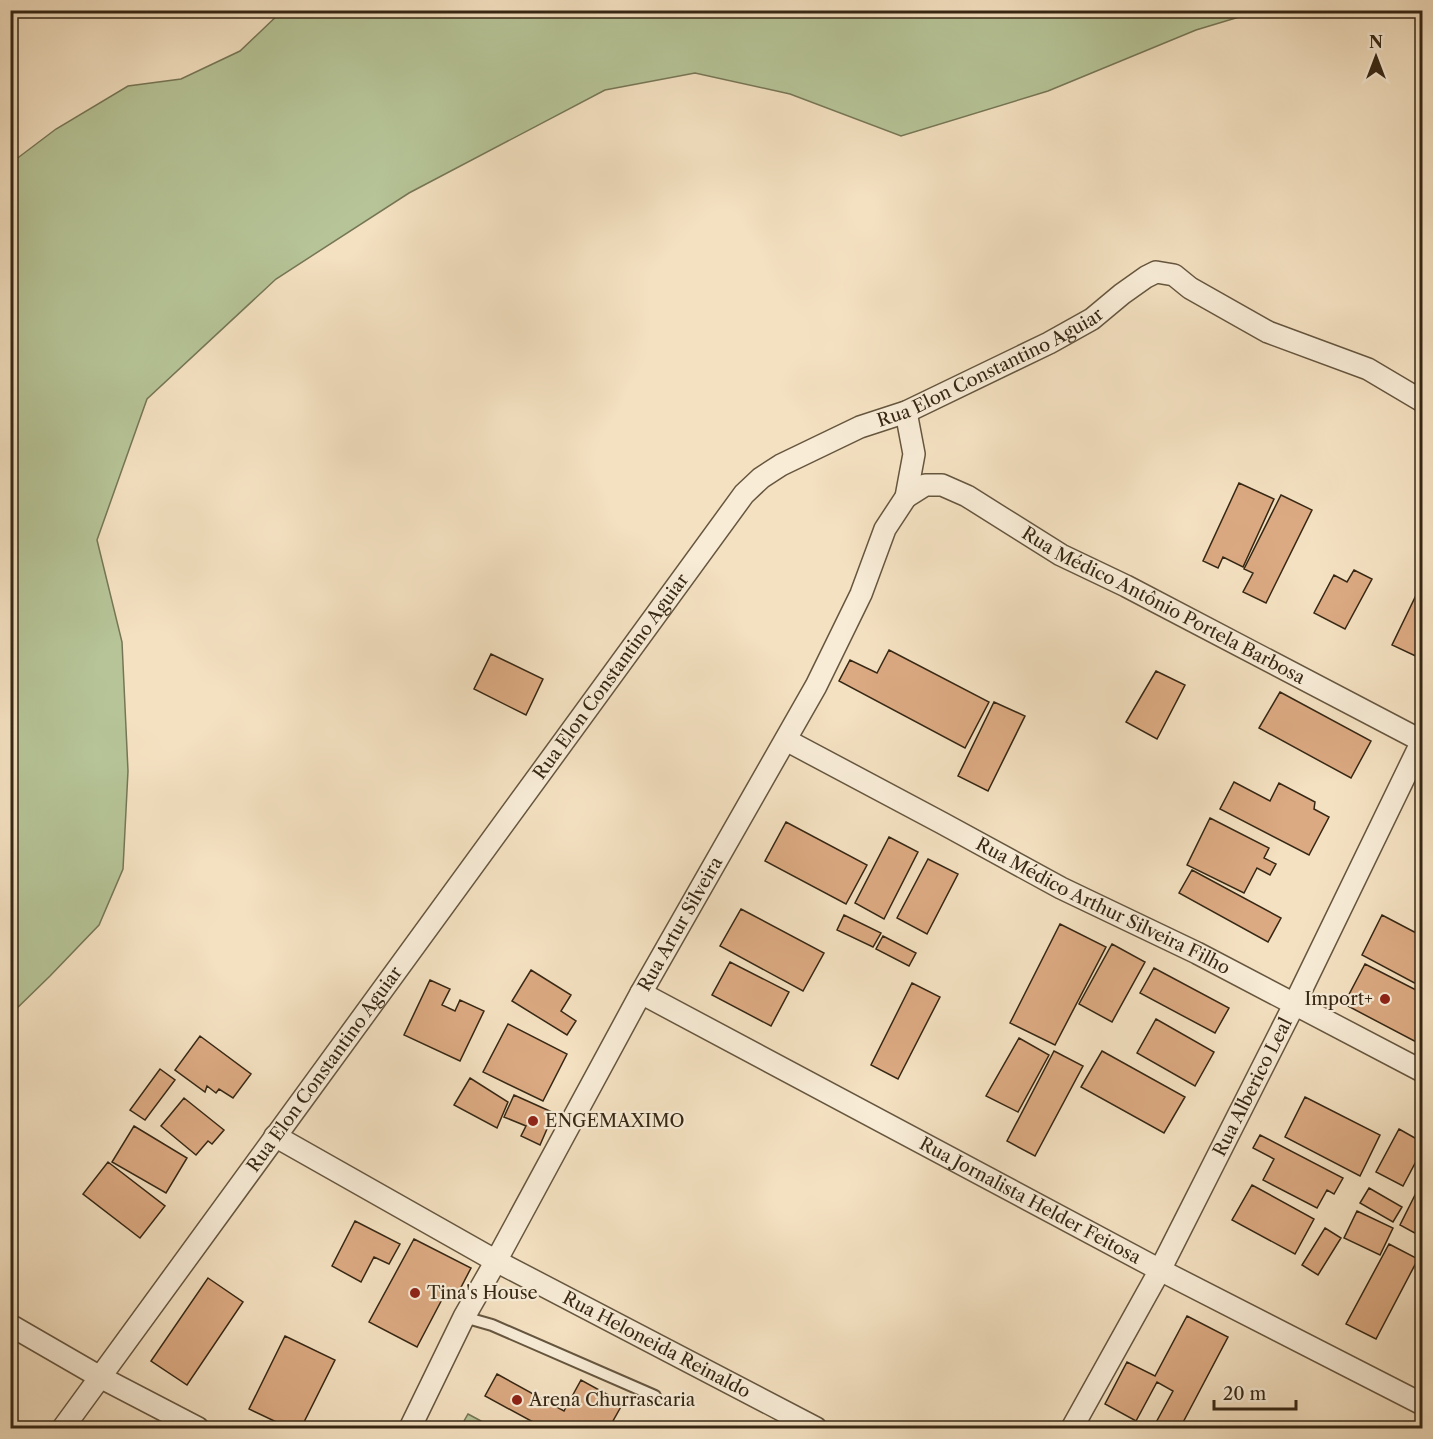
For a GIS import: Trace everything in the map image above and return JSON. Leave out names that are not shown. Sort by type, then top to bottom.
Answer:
[{"type":"street","name":"Rua Elon Constantino Aguiar","points":[[63,1428],[744,494],[761,478],[781,465],[860,427],[906,412],[1048,342],[1092,319],[1146,276],[1156,272],[1174,275],[1190,288],[1268,332],[1368,369],[1422,401]]},
{"type":"street","name":"Rua Artur Silveira","points":[[410,1428],[464,1317],[641,993],[816,686],[861,594],[885,529],[906,497],[914,454],[906,412]]},
{"type":"street","name":"Rua Médico Antônio Portela Barbosa","points":[[906,497],[925,485],[942,486],[967,496],[1061,555],[1126,586],[1422,741]]},
{"type":"street","name":"Rua Médico Arthur Silveira Filho","points":[[786,740],[1061,888],[1197,953],[1422,1071]]},
{"type":"street","name":"Rua Alberico Leal","points":[[1072,1428],[1160,1270],[1294,1005],[1422,741]]},
{"type":"street","name":"Rua Jornalista Helder Feitosa","points":[[641,993],[1160,1270],[1422,1404]]},
{"type":"street","name":"Rua Heloneida Reinaldo","points":[[275,1136],[496,1261],[816,1428]]},
{"type":"street","points":[[10,1325],[100,1377],[198,1428]]},
{"type":"lane","points":[[464,1317],[492,1325],[655,1396]]},
{"type":"green space","points":[[282,11],[1259,11],[1196,30],[1048,91],[901,136],[790,94],[695,73],[605,90],[409,193],[276,279],[147,399],[97,540],[122,642],[128,771],[123,869],[99,925],[11,1014],[11,163],[56,129],[128,86],[181,79],[240,51]]},
{"type":"green space","points":[[468,1414],[494,1428],[460,1428]]},
{"type":"building","points":[[1239,483],[1274,499],[1243,567],[1223,557],[1218,568],[1203,561]]},
{"type":"building","points":[[1281,495],[1312,510],[1266,603],[1243,592],[1253,573],[1244,569]]},
{"type":"building","points":[[1354,570],[1372,579],[1345,629],[1314,613],[1334,575],[1347,582]]},
{"type":"building","points":[[1422,586],[1422,659],[1392,645]]},
{"type":"building","points":[[889,650],[989,702],[965,748],[839,681],[850,660],[877,673]]},
{"type":"building","points":[[491,654],[543,679],[526,715],[474,689]]},
{"type":"building","points":[[1156,671],[1185,685],[1157,739],[1126,722]]},
{"type":"building","points":[[1280,692],[1371,741],[1351,778],[1259,728]]},
{"type":"building","points":[[994,702],[1025,716],[988,791],[958,776]]},
{"type":"building","points":[[1234,782],[1270,801],[1279,783],[1315,802],[1314,809],[1329,817],[1309,855],[1220,809]]},
{"type":"building","points":[[1210,818],[1269,848],[1264,858],[1276,864],[1270,875],[1257,868],[1244,893],[1187,865]]},
{"type":"building","points":[[786,822],[867,865],[846,904],[765,861]]},
{"type":"building","points":[[889,837],[918,852],[884,919],[855,903]]},
{"type":"building","points":[[928,859],[958,874],[927,934],[897,918]]},
{"type":"building","points":[[1192,870],[1281,918],[1268,942],[1179,893]]},
{"type":"building","points":[[741,909],[824,953],[803,991],[720,946]]},
{"type":"building","points":[[844,915],[881,933],[873,947],[837,930]]},
{"type":"building","points":[[1382,915],[1422,936],[1422,987],[1362,955]]},
{"type":"building","points":[[1060,924],[1106,947],[1055,1045],[1010,1023]]},
{"type":"building","points":[[883,936],[916,953],[909,966],[876,949]]},
{"type":"building","points":[[1112,944],[1145,962],[1112,1022],[1079,1004]]},
{"type":"building","points":[[730,962],[789,992],[771,1026],[712,995]]},
{"type":"building","name":"Import+","points":[[1365,964],[1422,993],[1422,1045],[1344,1004]]},
{"type":"building","points":[[1154,968],[1229,1008],[1215,1033],[1140,993]]},
{"type":"building","points":[[531,970],[571,995],[561,1011],[576,1021],[567,1035],[512,1001]]},
{"type":"building","points":[[430,980],[450,989],[442,1005],[455,1011],[460,1000],[484,1011],[460,1061],[404,1035]]},
{"type":"building","points":[[912,983],[940,997],[898,1079],[871,1065]]},
{"type":"building","points":[[1156,1019],[1214,1052],[1195,1086],[1137,1053]]},
{"type":"building","points":[[508,1024],[567,1054],[543,1101],[483,1072]]},
{"type":"building","points":[[200,1036],[251,1074],[233,1098],[219,1089],[216,1093],[207,1086],[205,1092],[175,1070]]},
{"type":"building","points":[[1019,1038],[1049,1055],[1018,1112],[986,1096]]},
{"type":"building","points":[[1054,1051],[1083,1066],[1035,1156],[1007,1141]]},
{"type":"building","points":[[1102,1051],[1185,1097],[1164,1133],[1081,1087]]},
{"type":"building","points":[[160,1069],[175,1080],[145,1120],[130,1110]]},
{"type":"building","points":[[470,1078],[508,1102],[497,1128],[454,1105]]},
{"type":"building","name":"ENGEMAXIMO","points":[[514,1095],[554,1113],[540,1145],[521,1136],[526,1126],[504,1117]]},
{"type":"building","points":[[1305,1097],[1380,1135],[1360,1176],[1285,1137]]},
{"type":"building","points":[[184,1098],[224,1130],[212,1144],[208,1141],[196,1155],[161,1126]]},
{"type":"building","points":[[134,1126],[187,1158],[166,1193],[112,1162]]},
{"type":"building","points":[[1399,1129],[1422,1142],[1422,1150],[1403,1186],[1376,1172]]},
{"type":"building","points":[[1260,1135],[1343,1178],[1334,1194],[1327,1190],[1317,1208],[1263,1180],[1274,1159],[1253,1148]]},
{"type":"building","points":[[108,1162],[165,1206],[140,1238],[83,1194]]},
{"type":"building","points":[[1422,1181],[1422,1237],[1400,1225]]},
{"type":"building","points":[[1252,1185],[1314,1219],[1295,1254],[1232,1220]]},
{"type":"building","points":[[1369,1188],[1402,1207],[1393,1222],[1360,1203]]},
{"type":"building","points":[[1357,1211],[1393,1228],[1380,1255],[1344,1238]]},
{"type":"building","points":[[355,1221],[400,1244],[389,1264],[374,1257],[361,1282],[332,1266]]},
{"type":"building","points":[[1325,1228],[1341,1238],[1318,1275],[1302,1265]]},
{"type":"building","name":"Tina's House","points":[[414,1239],[471,1268],[457,1295],[447,1290],[417,1347],[369,1322]]},
{"type":"building","points":[[1389,1244],[1418,1259],[1376,1339],[1346,1324]]},
{"type":"building","points":[[208,1278],[243,1302],[187,1385],[151,1361]]},
{"type":"building","points":[[1187,1316],[1228,1337],[1180,1428],[1153,1428],[1173,1391],[1157,1382],[1136,1421],[1105,1404],[1127,1362],[1155,1376]]},
{"type":"building","points":[[285,1336],[335,1360],[301,1428],[289,1428],[249,1409]]},
{"type":"building","name":"Arena Churrascaria","points":[[497,1374],[564,1411],[581,1380],[623,1403],[609,1428],[544,1428],[485,1396]]},
{"type":"place","name":"Import+","points":[[1385,999]]},
{"type":"place","name":"ENGEMAXIMO","points":[[533,1121]]},
{"type":"place","name":"Tina's House","points":[[415,1293]]},
{"type":"place","name":"Arena Churrascaria","points":[[517,1400]]}]
